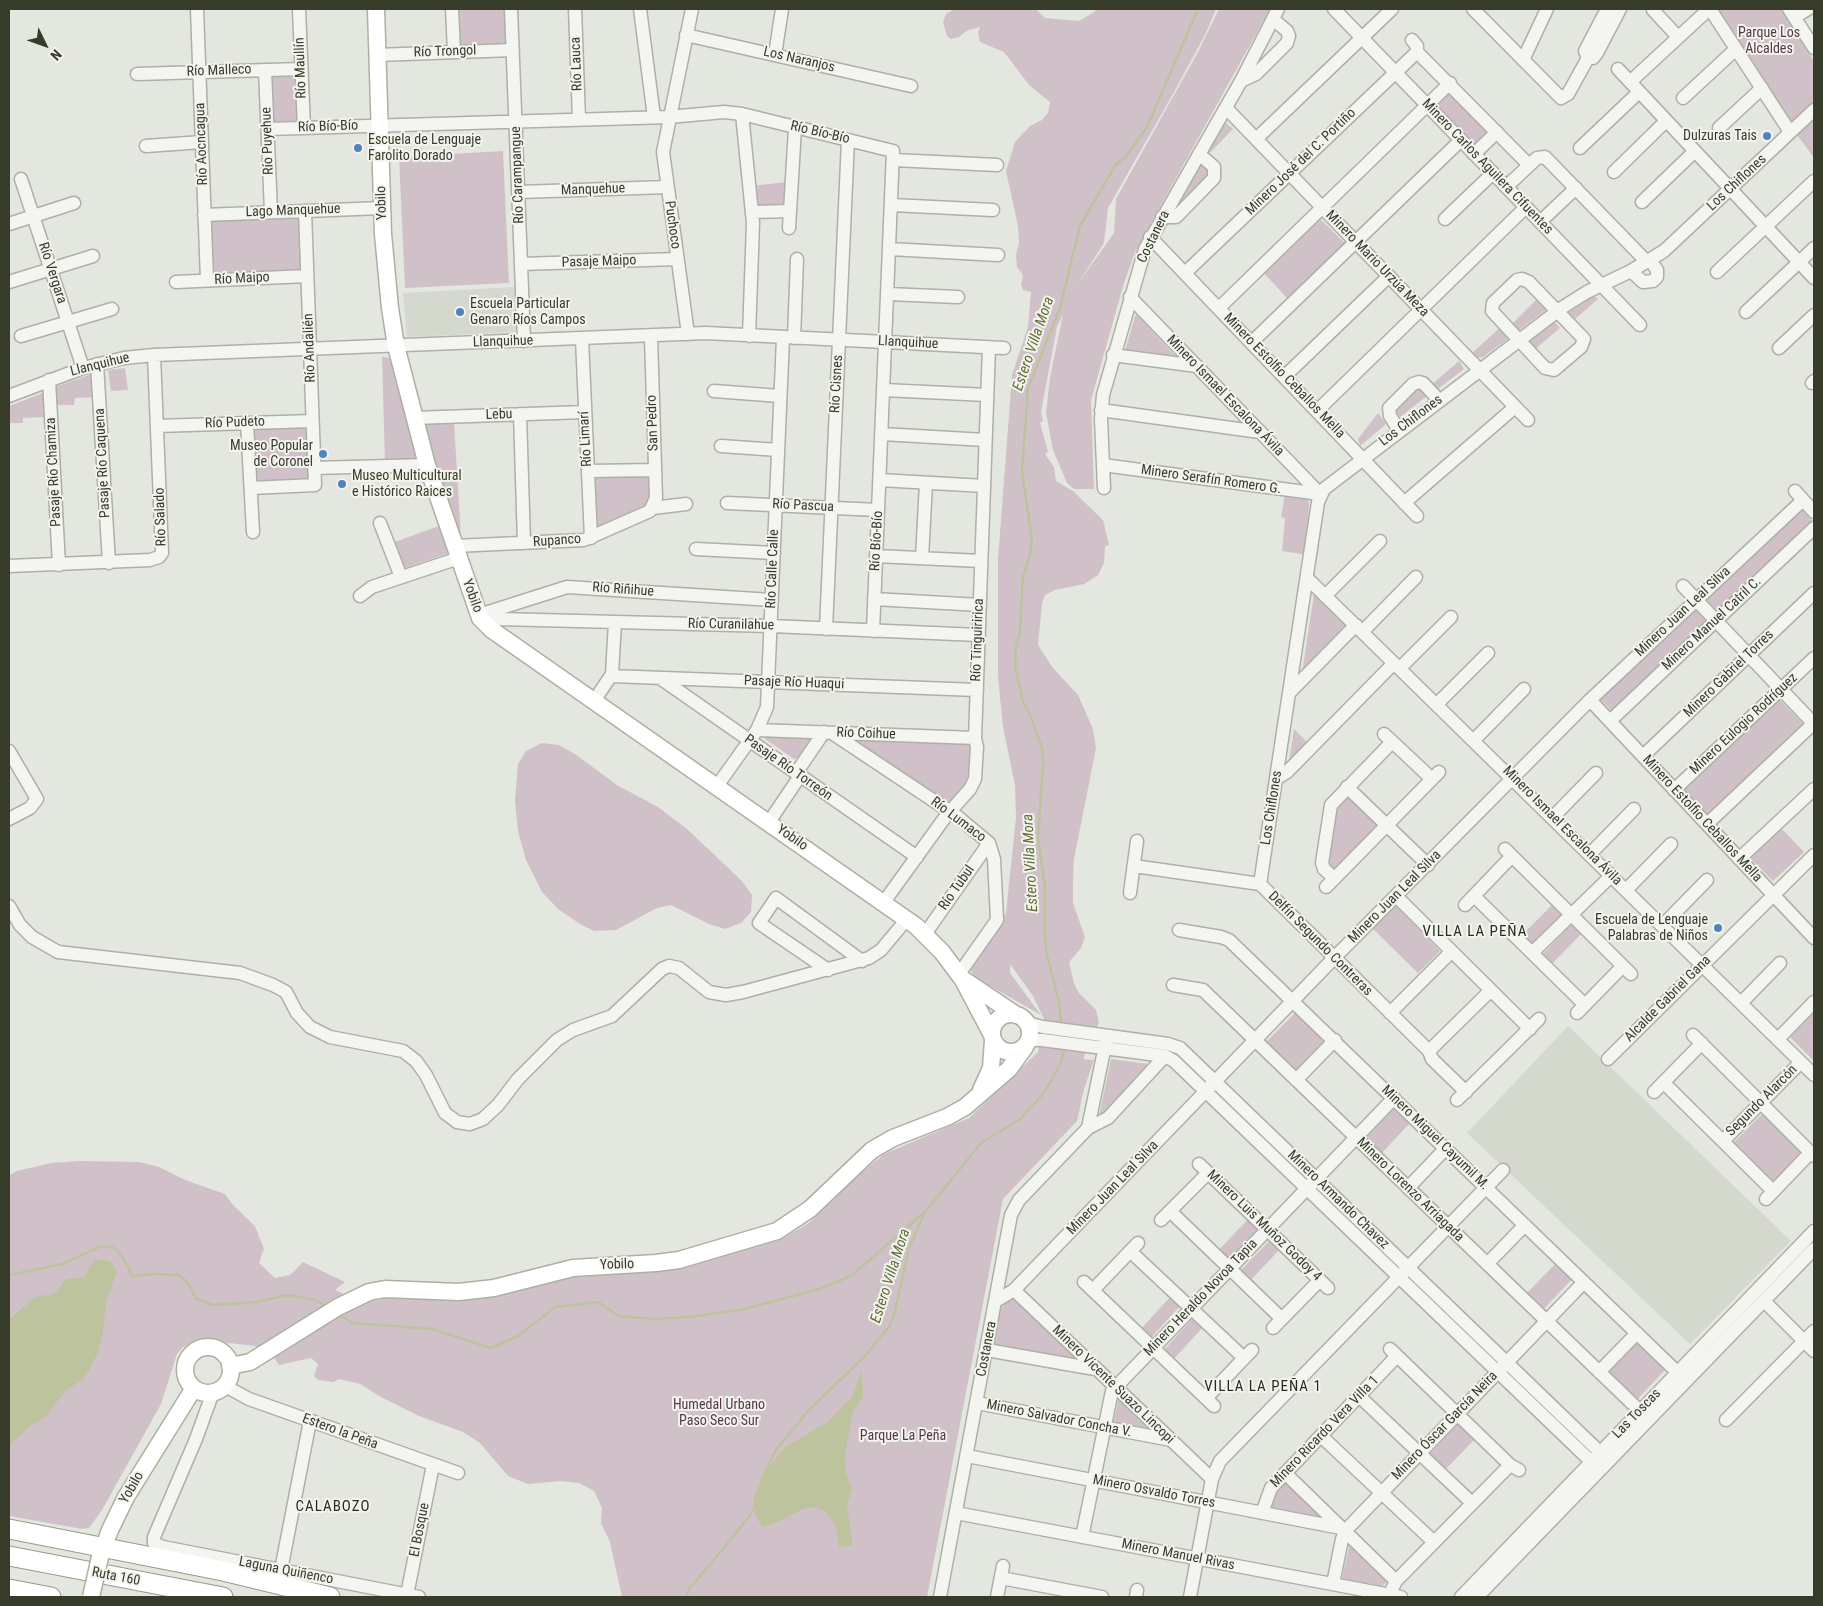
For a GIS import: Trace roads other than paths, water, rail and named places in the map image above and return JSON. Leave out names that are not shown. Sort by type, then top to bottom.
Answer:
[{"type":"highway","points":[[9,1529],[102,1553],[224,1571],[330,1597]]},
{"type":"highway","name":"Ruta 160","points":[[9,1556],[223,1597]]},
{"type":"highway","name":"Ruta 160","points":[[9,1569],[154,1597]]},
{"type":"highway","points":[[9,1589],[51,1597]]},
{"type":"main road","name":"Yobilo","points":[[376,9],[382,208],[388,292],[396,346],[413,418],[427,465],[481,619],[907,919],[925,934],[961,977],[993,1038]]},
{"type":"main road","name":"Yobilo","points":[[961,977],[1021,1019]]},
{"type":"main road","name":"Yobilo","points":[[978,1097],[991,1068],[994,1026],[999,1019],[1007,1015],[1021,1019]]},
{"type":"main road","points":[[993,1038],[998,1048],[1007,1052],[1016,1051],[1034,1039],[1021,1019]]},
{"type":"main road","name":"Yobilo","points":[[230,1366],[250,1362],[338,1306],[362,1294],[379,1290],[459,1292],[483,1290],[573,1268],[666,1262],[767,1235],[802,1216],[872,1150],[898,1136],[956,1113],[978,1097],[1009,1068],[1034,1039]]},
{"type":"main road","points":[[208,1348],[218,1350],[226,1356],[230,1366],[229,1378],[219,1389],[203,1392],[194,1388],[186,1375],[186,1365],[190,1356],[198,1350],[208,1348]]},
{"type":"main road","name":"Yobilo","points":[[92,1597],[102,1553],[126,1497],[194,1388]]},
{"type":"street","name":"Río Aocncagua","points":[[197,9],[207,280]]},
{"type":"street","name":"Río Maullín","points":[[299,9],[304,128]]},
{"type":"street","points":[[452,9],[454,52]]},
{"type":"street","name":"Río Carampangue","points":[[511,9],[524,341]]},
{"type":"street","name":"Río Lauca","points":[[575,9],[579,119]]},
{"type":"street","points":[[640,9],[654,117]]},
{"type":"street","name":"Puchoco","points":[[688,334],[663,152],[692,9]]},
{"type":"street","points":[[775,55],[782,9]]},
{"type":"street","name":"Minero Carlos Aguilera Cifuentes","points":[[1334,9],[1640,325]]},
{"type":"street","points":[[1256,139],[1392,9]]},
{"type":"street","points":[[1473,9],[1485,14],[1523,60],[1557,96],[1563,98],[1568,94],[1588,58],[1586,51],[1607,9]]},
{"type":"street","points":[[1523,60],[1547,9]]},
{"type":"street","points":[[1588,58],[1593,58],[1597,53],[1620,9]]},
{"type":"street","points":[[1630,82],[1709,9],[1790,132]]},
{"type":"street","points":[[1808,9],[1792,13],[1814,48]]},
{"type":"street","points":[[1653,10],[1678,37]]},
{"type":"street","points":[[1241,81],[1256,74],[1287,42],[1288,33],[1276,14]]},
{"type":"street","name":"Costanera","points":[[1104,488],[1101,410],[1113,355],[1150,237],[1226,108],[1276,14]]},
{"type":"street","name":"Los Naranjos","points":[[686,35],[911,86]]},
{"type":"street","name":"Minero José del C. Portiño","points":[[1185,273],[1394,71],[1415,46],[1450,83]]},
{"type":"street","points":[[1683,98],[1736,48]]},
{"type":"street","name":"Río Trongol","points":[[377,55],[513,50]]},
{"type":"street","name":"Río Malleco","points":[[138,74],[301,69]]},
{"type":"street","points":[[1618,69],[1814,278]]},
{"type":"street","name":"Río Puyehue","points":[[265,70],[271,212]]},
{"type":"street","points":[[1219,308],[1450,83],[1530,165]]},
{"type":"street","points":[[1719,128],[1762,88]]},
{"type":"street","points":[[1580,148],[1639,92]]},
{"type":"street","name":"Minero Mario Urzúa Meza","points":[[1226,108],[1528,420]]},
{"type":"street","name":"Los Chiflones","points":[[1260,884],[1320,494],[1327,485],[1579,296],[1632,271],[1668,248],[1814,110]]},
{"type":"street","name":"Río Bío-Bío","points":[[268,129],[669,117],[724,112],[742,114],[891,150],[894,154],[894,160],[873,630]]},
{"type":"street","points":[[742,114],[753,218],[749,336]]},
{"type":"street","points":[[1614,172],[1666,121]]},
{"type":"street","points":[[789,228],[795,128]]},
{"type":"street","points":[[1474,154],[1497,132]]},
{"type":"street","name":"Río Cisnes","points":[[826,628],[848,140]]},
{"type":"street","points":[[1252,342],[1461,140]]},
{"type":"street","points":[[146,146],[202,142]]},
{"type":"street","points":[[1642,202],[1694,151]]},
{"type":"street","points":[[1162,217],[1176,217],[1214,178],[1214,166],[1200,154]]},
{"type":"street","points":[[1506,187],[1542,156],[1548,159],[1649,261],[1657,270],[1657,277],[1653,281],[1642,282],[1632,271]]},
{"type":"street","points":[[894,160],[997,165]]},
{"type":"street","points":[[1445,219],[1492,173]]},
{"type":"street","name":"Río Vergara","points":[[21,179],[83,368]]},
{"type":"street","points":[[1717,272],[1814,181]]},
{"type":"street","name":"Manquehue","points":[[518,192],[667,187]]},
{"type":"street","points":[[1540,222],[1576,188]]},
{"type":"street","points":[[9,224],[74,203]]},
{"type":"street","points":[[892,205],[993,210]]},
{"type":"street","points":[[1318,410],[1526,207]]},
{"type":"street","name":"Lago Manquehue","points":[[204,215],[382,208]]},
{"type":"street","name":"Río Andalién","points":[[251,488],[315,485],[305,211]]},
{"type":"street","points":[[753,218],[790,211]]},
{"type":"street","name":"Minero Estolfio Ceballos Mella","points":[[1150,237],[1318,410],[1417,516]]},
{"type":"street","points":[[1746,312],[1814,248]]},
{"type":"street","points":[[890,249],[998,255]]},
{"type":"street","points":[[9,282],[93,256]]},
{"type":"street","name":"Pasaje Maipo","points":[[521,264],[677,259]]},
{"type":"street","name":"Río Calle Calle","points":[[718,786],[753,735],[766,707],[769,682],[780,396],[797,259]]},
{"type":"street","name":"Río Maipo","points":[[176,282],[307,276]]},
{"type":"street","points":[[1285,376],[1389,276]]},
{"type":"street","points":[[1517,280],[1527,280],[1558,311],[1581,335],[1584,341],[1557,368],[1547,369],[1494,316],[1491,308],[1493,303],[1517,280]]},
{"type":"street","points":[[888,294],[958,297]]},
{"type":"street","name":"Minero Ismael Escalona Ávila","points":[[1130,297],[1320,494]]},
{"type":"street","points":[[21,336],[112,309]]},
{"type":"street","points":[[1779,348],[1814,315]]},
{"type":"street","name":"Llanquihue","points":[[9,396],[83,368],[154,354],[688,334],[1004,348]]},
{"type":"street","name":"San Pedro","points":[[651,336],[656,498],[653,508]]},
{"type":"street","name":"Río Limarí","points":[[582,339],[591,538]]},
{"type":"street","name":"Río Tinguiririca","points":[[884,902],[974,782],[977,747],[975,738],[976,690],[989,347]]},
{"type":"street","name":"Río Salado","points":[[9,566],[150,560],[162,553],[154,354]]},
{"type":"street","points":[[1113,355],[1197,366]]},
{"type":"street","name":"Pasaje Río Caquena","points":[[98,364],[109,563]]},
{"type":"street","name":"Pasaje Río Chamiza","points":[[49,380],[59,565]]},
{"type":"street","points":[[1399,430],[1390,416],[1389,408],[1413,384],[1423,383],[1439,400]]},
{"type":"street","points":[[884,390],[987,395]]},
{"type":"street","points":[[714,391],[780,396]]},
{"type":"street","points":[[1404,503],[1515,407]]},
{"type":"street","points":[[1101,410],[1260,432]]},
{"type":"street","name":"Lebu","points":[[413,418],[585,412]]},
{"type":"street","points":[[520,414],[524,543]]},
{"type":"street","name":"Río Pudeto","points":[[157,426],[312,421]]},
{"type":"street","points":[[247,423],[253,532]]},
{"type":"street","points":[[882,434],[986,440]]},
{"type":"street","points":[[721,446],[778,450]]},
{"type":"street","name":"Minero Serafín Romero G.","points":[[1103,464],[1320,494]]},
{"type":"street","points":[[314,468],[427,465]]},
{"type":"street","points":[[588,471],[655,470]]},
{"type":"street","points":[[880,480],[984,486]]},
{"type":"street","points":[[922,558],[926,483]]},
{"type":"street","name":"Minero Juan Leal Silva","points":[[996,1301],[1014,1290],[1334,958],[1590,700],[1696,600],[1799,495],[1814,512]]},
{"type":"street","name":"Río Pascua","points":[[727,503],[878,510]]},
{"type":"street","points":[[653,508],[686,504]]},
{"type":"street","name":"Rupanco","points":[[360,596],[372,587],[401,577],[456,552],[524,543],[574,542],[591,538],[645,515],[653,508]]},
{"type":"street","points":[[380,522],[401,577]]},
{"type":"street","name":"Minero Manuel Catril C.","points":[[1610,721],[1814,528]]},
{"type":"street","points":[[1325,596],[1380,541]]},
{"type":"street","points":[[696,549],[774,553]]},
{"type":"street","points":[[876,556],[981,561]]},
{"type":"street","points":[[1291,691],[1416,577]]},
{"type":"street","name":"Minero Ismael Escalona Ávila","points":[[1308,579],[1514,778],[1814,1075]]},
{"type":"street","points":[[1683,586],[1814,724],[1707,824]]},
{"type":"street","name":"Río Riñihue","points":[[481,619],[560,588],[573,587],[772,600]]},
{"type":"street","name":"Minero Gabriel Torres","points":[[1643,756],[1814,593]]},
{"type":"street","points":[[874,599],[980,605]]},
{"type":"street","points":[[1277,778],[1287,772],[1397,665],[1451,617]]},
{"type":"street","name":"Río Curanilahue","points":[[481,619],[771,626],[979,635]]},
{"type":"street","points":[[594,700],[611,676],[614,665],[615,622]]},
{"type":"street","points":[[1437,704],[1488,653]]},
{"type":"street","name":"Minero Eulogio Rodríguez","points":[[1674,790],[1814,658]]},
{"type":"street","name":"Pasaje Río Huaqui","points":[[611,676],[976,690]]},
{"type":"street","name":"Pasaje Río Torreón","points":[[660,678],[753,735],[798,775],[917,857]]},
{"type":"street","points":[[1474,740],[1524,689]]},
{"type":"street","name":"Minero Estolfio Ceballos Mella","points":[[1590,700],[1739,859],[1812,932]]},
{"type":"street","points":[[769,822],[798,775],[828,733]]},
{"type":"street","name":"Río Coihue","points":[[753,735],[828,733],[975,738]]},
{"type":"street","name":"Río Lumaco","points":[[828,733],[950,812],[983,836],[989,843],[994,859],[997,920],[961,977]]},
{"type":"street","points":[[1388,738],[1435,776],[1386,825],[1330,883],[1322,863],[1331,806],[1388,738]]},
{"type":"street","points":[[9,752],[36,799],[30,808],[9,819]]},
{"type":"street","points":[[1553,817],[1596,773]]},
{"type":"street","points":[[1347,788],[1428,865]]},
{"type":"street","points":[[1739,859],[1814,789]]},
{"type":"street","points":[[1590,854],[1634,810]]},
{"type":"street","points":[[1130,893],[1138,841]]},
{"type":"street","name":"Río Tubul","points":[[925,934],[989,843]]},
{"type":"street","points":[[1627,890],[1671,844]]},
{"type":"street","points":[[1508,853],[1571,915],[1627,970],[1581,1009],[1532,954],[1470,901],[1508,853]]},
{"type":"street","name":"Alcalde Gabriel Gana","points":[[1608,1059],[1814,855]]},
{"type":"street","name":"Delfín Segundo Contreras","points":[[1134,866],[1260,884],[1429,1051],[1432,1059],[1461,1096],[1530,1028]]},
{"type":"street","points":[[1532,954],[1612,875]]},
{"type":"street","points":[[1663,925],[1707,880]]},
{"type":"street","points":[[1396,896],[1490,991],[1496,994],[1530,1028],[1539,1019]]},
{"type":"street","points":[[828,970],[759,923],[776,898],[862,961]]},
{"type":"street","points":[[9,906],[20,925],[32,937],[58,952],[240,973],[273,985],[286,992],[297,1013],[310,1027],[330,1037],[403,1051],[416,1061],[426,1075],[445,1113],[457,1122],[470,1124],[483,1119],[498,1105],[518,1079],[557,1040],[573,1030],[612,1016],[662,969],[669,966],[679,968],[708,992],[726,995],[862,961],[881,950],[907,919]]},
{"type":"street","name":"Minero Miguel Cayumil M.","points":[[1179,930],[1229,940],[1335,1040],[1677,1372]]},
{"type":"street","points":[[1390,1013],[1451,952]]},
{"type":"street","points":[[1741,1002],[1780,963]]},
{"type":"street","name":"Minero Lorenzo Arriagada","points":[[1173,985],[1203,990],[1640,1411]]},
{"type":"street","points":[[1429,1051],[1490,991]]},
{"type":"street","points":[[1778,1039],[1814,1002]]},
{"type":"street","name":"Minero Armando Chavez","points":[[1034,1039],[1176,1046],[1211,1087],[1600,1461]]},
{"type":"street","points":[[1654,1092],[1664,1083],[1698,1039],[1813,1154],[1770,1195],[1723,1141],[1664,1083]]},
{"type":"street","points":[[1296,1080],[1335,1040]]},
{"type":"street","points":[[1088,1128],[1100,1041]]},
{"type":"street","name":"Minero Armando Chavez","points":[[1100,1041],[1165,1056],[1211,1087]]},
{"type":"street","name":"Costanera","points":[[940,1597],[1011,1215],[1016,1204],[1088,1128],[1108,1118],[1165,1056]]},
{"type":"street","name":"Segundo Alarcón","points":[[1723,1141],[1801,1062]]},
{"type":"street","name":"Minero Heraldo Novoa Tapia","points":[[1082,1537],[1110,1395],[1115,1387],[1394,1098]]},
{"type":"street","points":[[1408,1188],[1446,1148]]},
{"type":"street","name":"Minero Luis Muñoz Godoy 4","points":[[1230,1268],[1166,1216],[1203,1168],[1324,1284],[1282,1319]]},
{"type":"street","points":[[1190,1597],[1212,1479],[1217,1465],[1503,1170]]},
{"type":"street","points":[[1488,1264],[1525,1225]]},
{"type":"street","name":"Las Toscas","points":[[1477,1597],[1600,1461],[1640,1411],[1814,1231]]},
{"type":"street","points":[[1134,1247],[1191,1308],[1248,1354],[1210,1402],[1153,1348],[1089,1286],[1134,1247]]},
{"type":"street","name":"Las Toscas","points":[[1461,1597],[1764,1301],[1814,1249]]},
{"type":"street","points":[[1230,1268],[1282,1319],[1273,1328]]},
{"type":"street","name":"Minero Óscar García Neira","points":[[1343,1529],[1382,1492],[1584,1282]]},
{"type":"street","name":"Minero Vicente Suazo Lincopi","points":[[1014,1290],[1212,1479]]},
{"type":"street","points":[[1764,1301],[1814,1351]]},
{"type":"street","points":[[1726,1420],[1814,1330]]},
{"type":"street","points":[[1599,1372],[1636,1333]]},
{"type":"street","points":[[987,1350],[1096,1369]]},
{"type":"street","name":"Minero Ricardo Vera Villa 1","points":[[1262,1512],[1268,1491],[1359,1396],[1393,1352],[1457,1414]]},
{"type":"street","name":"Estero la Peña","points":[[219,1389],[458,1474]]},
{"type":"street","name":"Laguna Quiñenco","points":[[219,1389],[154,1537],[154,1543],[163,1547],[413,1596]]},
{"type":"street","points":[[1359,1396],[1472,1504]]},
{"type":"street","name":"Minero Salvador Concha V.","points":[[977,1403],[1171,1440]]},
{"type":"street","points":[[1395,1596],[1396,1581],[1472,1504],[1515,1468],[1457,1414]]},
{"type":"street","points":[[281,1570],[310,1421]]},
{"type":"street","points":[[1321,1436],[1434,1542]]},
{"type":"street","name":"Minero Osvaldo Torres","points":[[966,1456],[1343,1529]]},
{"type":"street","name":"El Bosque","points":[[413,1596],[433,1465]]},
{"type":"street","points":[[1285,1473],[1396,1581]]},
{"type":"street","name":"Minero Manuel Rivas","points":[[956,1513],[1395,1596]]},
{"type":"street","points":[[1333,1584],[1343,1529]]},
{"type":"street","points":[[997,1597],[1002,1572],[1070,1594],[1102,1597]]},
{"type":"waterway","name":"Estero Villa Mora","points":[[1062,1026],[1058,998],[1046,950],[1045,888],[1038,837],[1043,764],[1042,748],[1031,717],[1023,702],[1015,667],[1016,648],[1020,633],[1023,575],[1030,556],[1032,540],[1022,471],[1028,388],[1060,308],[1080,226],[1115,166],[1128,154],[1147,127],[1198,9]]},
{"type":"waterway","name":"Estero Villa Mora","points":[[764,1474],[776,1450],[808,1411],[865,1356],[889,1327],[895,1312],[909,1248],[925,1212],[981,1143],[1019,1120],[1044,1093],[1061,1063],[1065,1046]]},
{"type":"waterway","points":[[337,1313],[352,1323],[432,1329],[491,1348],[518,1336],[555,1307],[598,1302],[619,1316],[653,1319],[690,1317],[745,1309],[819,1289],[851,1276],[925,1212]]},
{"type":"waterway","points":[[9,1275],[63,1264],[101,1246],[114,1248],[124,1259],[132,1276],[154,1274],[179,1275],[189,1284],[195,1298],[213,1305],[256,1302],[288,1295],[315,1300],[326,1306]]},
{"type":"waterway","name":"Estero Villa Mora","points":[[686,1597],[689,1589],[751,1514],[755,1505]]},
{"type":"place","name":"Dulzuras Tais","points":[[1767,136]]},
{"type":"place","name":"Escuela de Lenguaje Farolito Dorado","points":[[358,148]]},
{"type":"place","name":"Escuela Particular Genaro Ríos Campos","points":[[460,312]]},
{"type":"place","name":"Museo Popular de Coronel","points":[[323,454]]},
{"type":"place","name":"Museo Multicultural e Histórico Raices","points":[[342,484]]},
{"type":"place","name":"Escuela de Lenguaje Palabras de Niños","points":[[1718,928]]},
{"type":"district","name":"VILLA LA PEÑA","points":[[1475,932]]},
{"type":"district","name":"VILLA LA PEÑA 1","points":[[1263,1387]]},
{"type":"district","name":"CALABOZO","points":[[333,1507]]},
{"type":"park label","name":"Parque Los Alcaldes","points":[[1769,42]]},
{"type":"park label","name":"Humedal Urbano Paso Seco Sur","points":[[719,1414]]},
{"type":"park label","name":"Parque La Peña","points":[[903,1436]]}]
